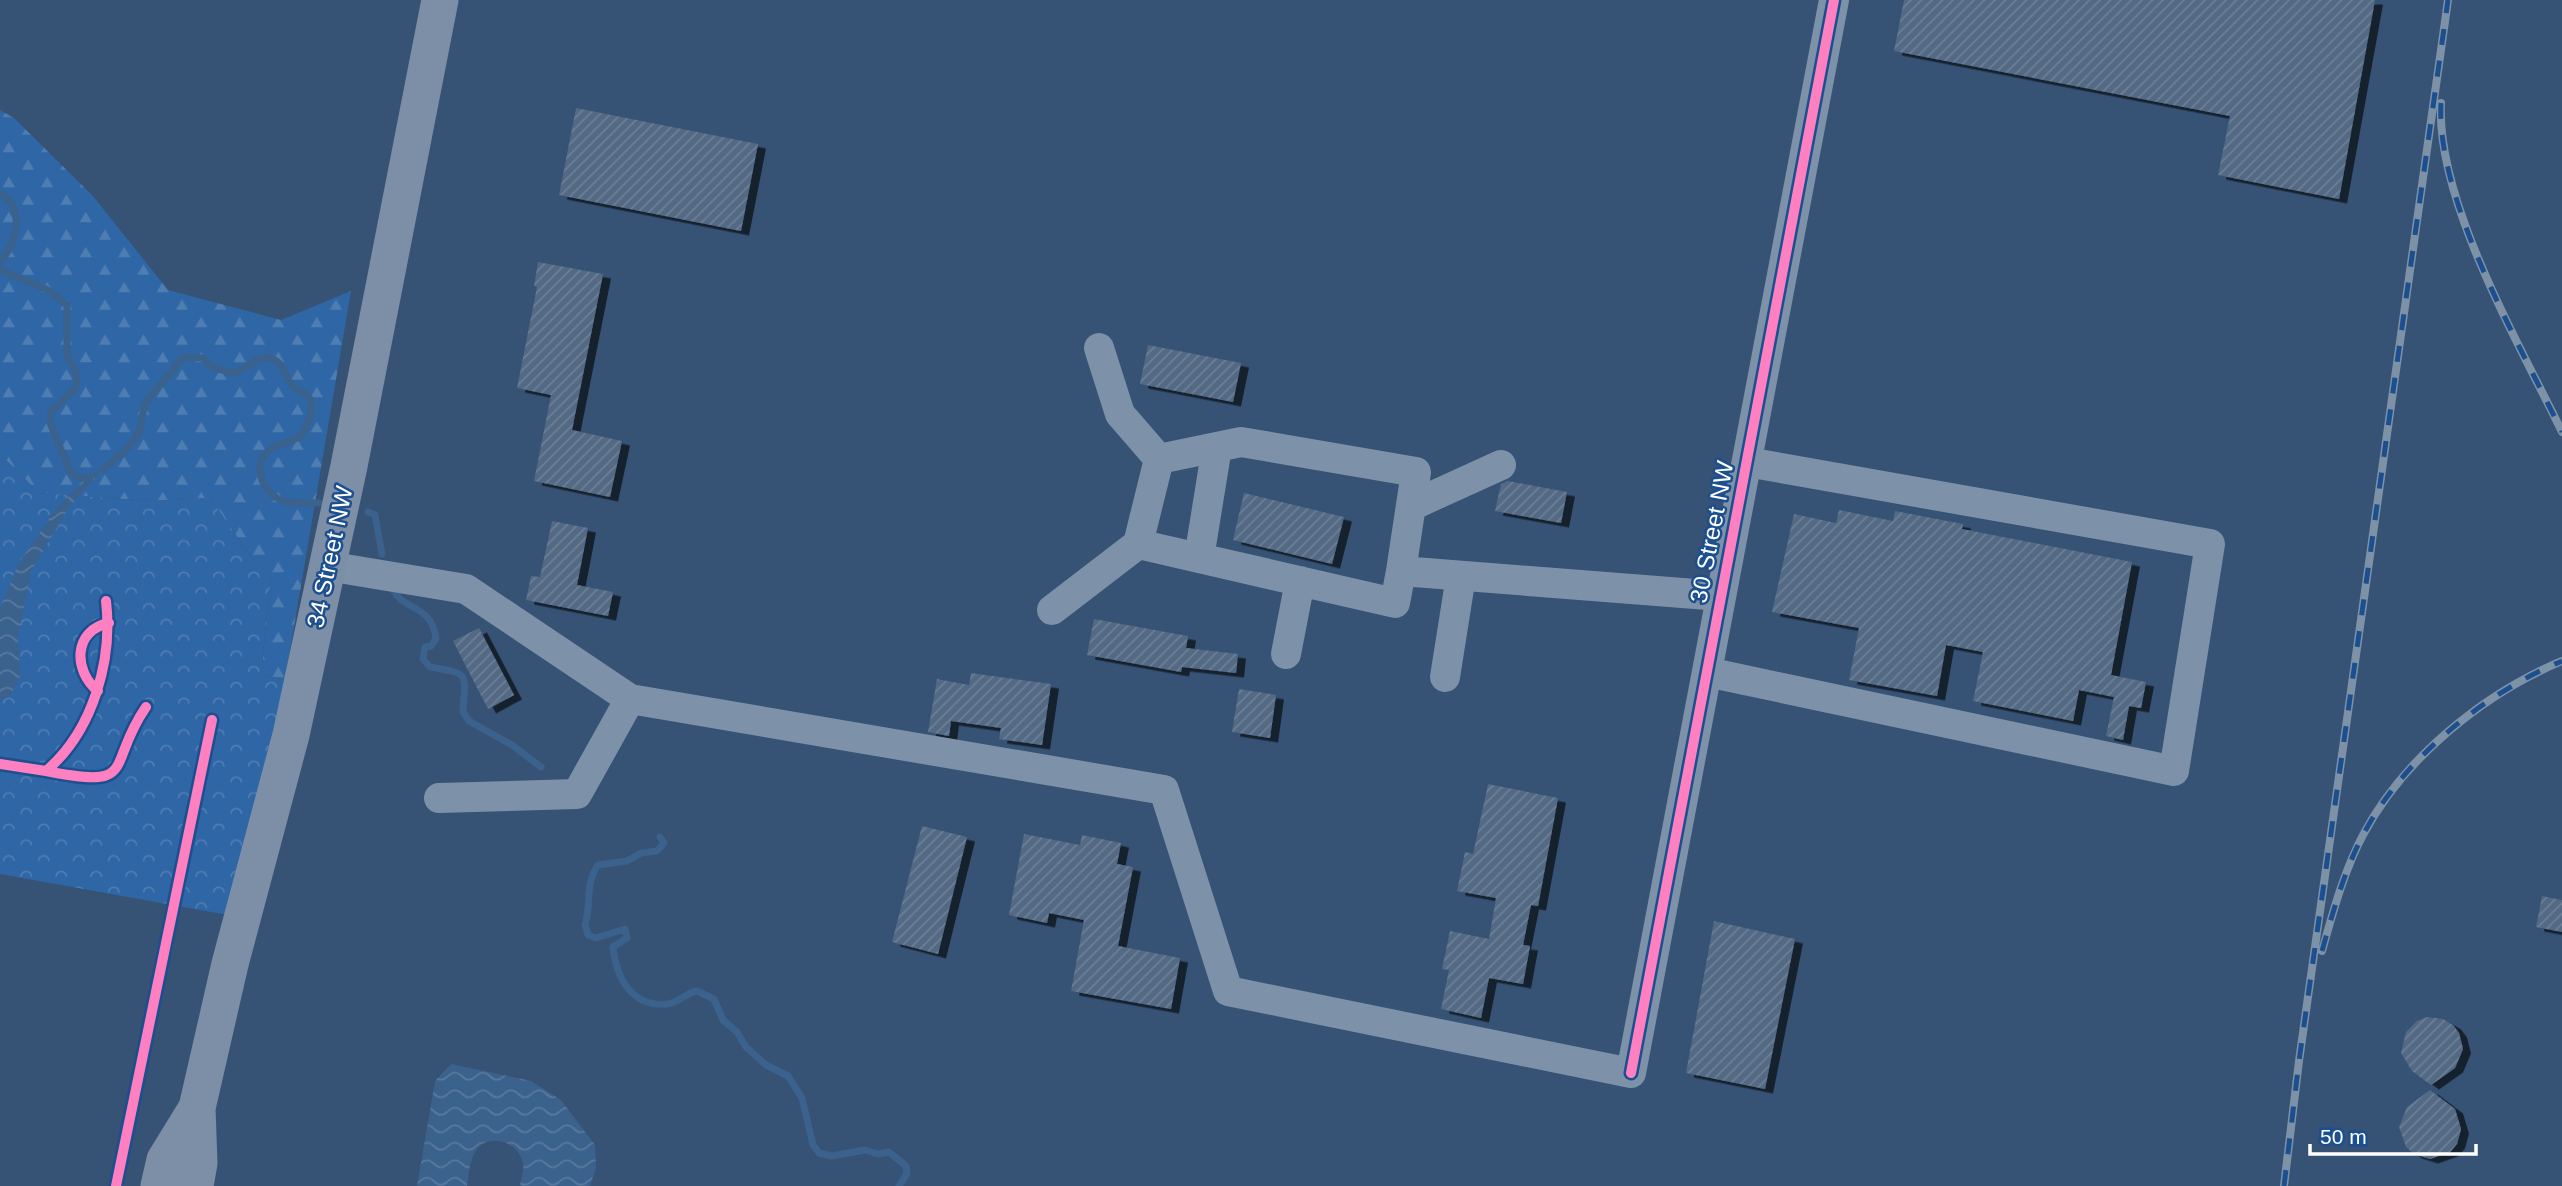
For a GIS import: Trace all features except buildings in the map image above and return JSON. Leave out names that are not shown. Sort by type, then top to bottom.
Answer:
[{"type":"main road","name":"34 Street NW","points":[[195,1186],[200,1163],[197,1108],[230,964],[291,735],[440,0]]},
{"type":"main road","name":"34 Street NW","points":[[159,1186],[165,1160],[197,1108]]},
{"type":"street","name":"30 Street NW","points":[[630,699],[1164,790],[1228,991],[1631,1073],[1834,0]]},
{"type":"street","points":[[1099,348],[1120,414],[1159,459]]},
{"type":"street","points":[[1138,544],[1395,603],[1416,472],[1241,442],[1159,459]]},
{"type":"street","points":[[1199,558],[1217,447]]},
{"type":"street","points":[[1052,610],[1138,544],[1159,459]]},
{"type":"street","points":[[1707,672],[2174,771],[2210,544],[1747,462]]},
{"type":"street","points":[[1411,506],[1501,465]]},
{"type":"street","points":[[327,566],[466,589],[630,699],[577,794],[439,798]]},
{"type":"street","points":[[1401,571],[1721,596]]},
{"type":"street","points":[[1445,677],[1461,576]]},
{"type":"street","points":[[1286,653],[1300,581]]},
{"type":"green space","points":[[0,110],[14,118],[92,195],[168,290],[281,320],[351,291],[285,680],[261,674],[271,577],[252,558],[210,498],[151,501],[39,493],[0,454]]},
{"type":"green space","points":[[0,454],[39,493],[151,501],[210,498],[252,558],[271,577],[261,674],[285,680],[239,917],[0,874]]},
{"type":"water","points":[[110,462],[70,506],[31,571],[18,638],[20,676],[10,696],[0,701],[0,608],[18,564],[56,509],[82,482]]},
{"type":"water","points":[[451,1064],[531,1081],[561,1100],[595,1145],[596,1168],[590,1186],[520,1186],[523,1164],[518,1152],[501,1141],[494,1141],[481,1145],[474,1153],[467,1186],[417,1186],[435,1081]]},
{"type":"waterway","points":[[0,193],[8,200],[16,217],[11,245],[0,262]]},
{"type":"waterway","points":[[0,270],[48,290],[67,305],[67,356],[76,372],[77,382],[74,390],[51,411],[50,423],[71,474],[85,479],[91,476]]},
{"type":"waterway","points":[[104,468],[124,452],[139,433],[145,403],[184,357],[202,358],[214,368],[234,373],[260,359],[269,358],[278,362],[293,387],[309,397],[312,408],[301,436],[271,449],[264,455],[260,471],[262,479],[266,487],[279,499],[291,503],[319,503]]},
{"type":"waterway","points":[[368,512],[375,515],[382,554]]},
{"type":"waterway","points":[[394,591],[404,602],[424,614],[433,628],[436,639],[431,646],[425,647],[423,659],[430,667],[453,672],[463,678],[463,712],[469,721],[512,745],[541,767]]},
{"type":"waterway","points":[[660,837],[664,843],[657,851],[641,853],[627,861],[598,865],[591,880],[585,925],[588,935],[596,938],[625,929],[627,938],[613,947],[618,970],[628,989],[645,1001],[668,1004],[697,991],[714,999],[723,1020],[737,1032],[746,1047],[766,1065],[788,1076],[802,1098],[813,1145],[819,1153],[832,1156],[865,1150],[878,1154],[889,1152],[906,1166],[907,1174],[899,1186]]},
{"type":"railway","points":[[2284,1186],[2299,1061],[2448,0]]},
{"type":"railway","points":[[2441,103],[2443,142],[2466,227],[2504,315],[2562,432]]},
{"type":"railway","points":[[2322,951],[2339,892],[2356,849],[2380,807],[2400,780],[2423,755],[2475,711],[2503,691],[2562,661]]},
{"type":"cycle path","points":[[1631,1073],[1834,0]]},
{"type":"cycle path","points":[[0,764],[46,771],[76,736],[96,693],[102,670],[106,647],[106,601]]},
{"type":"cycle path","points":[[98,691],[84,673],[81,652],[83,642],[89,634],[97,627],[109,623]]},
{"type":"cycle path","points":[[46,771],[76,776],[108,775],[116,768],[146,707]]},
{"type":"cycle path","points":[[116,1186],[212,720]]}]
